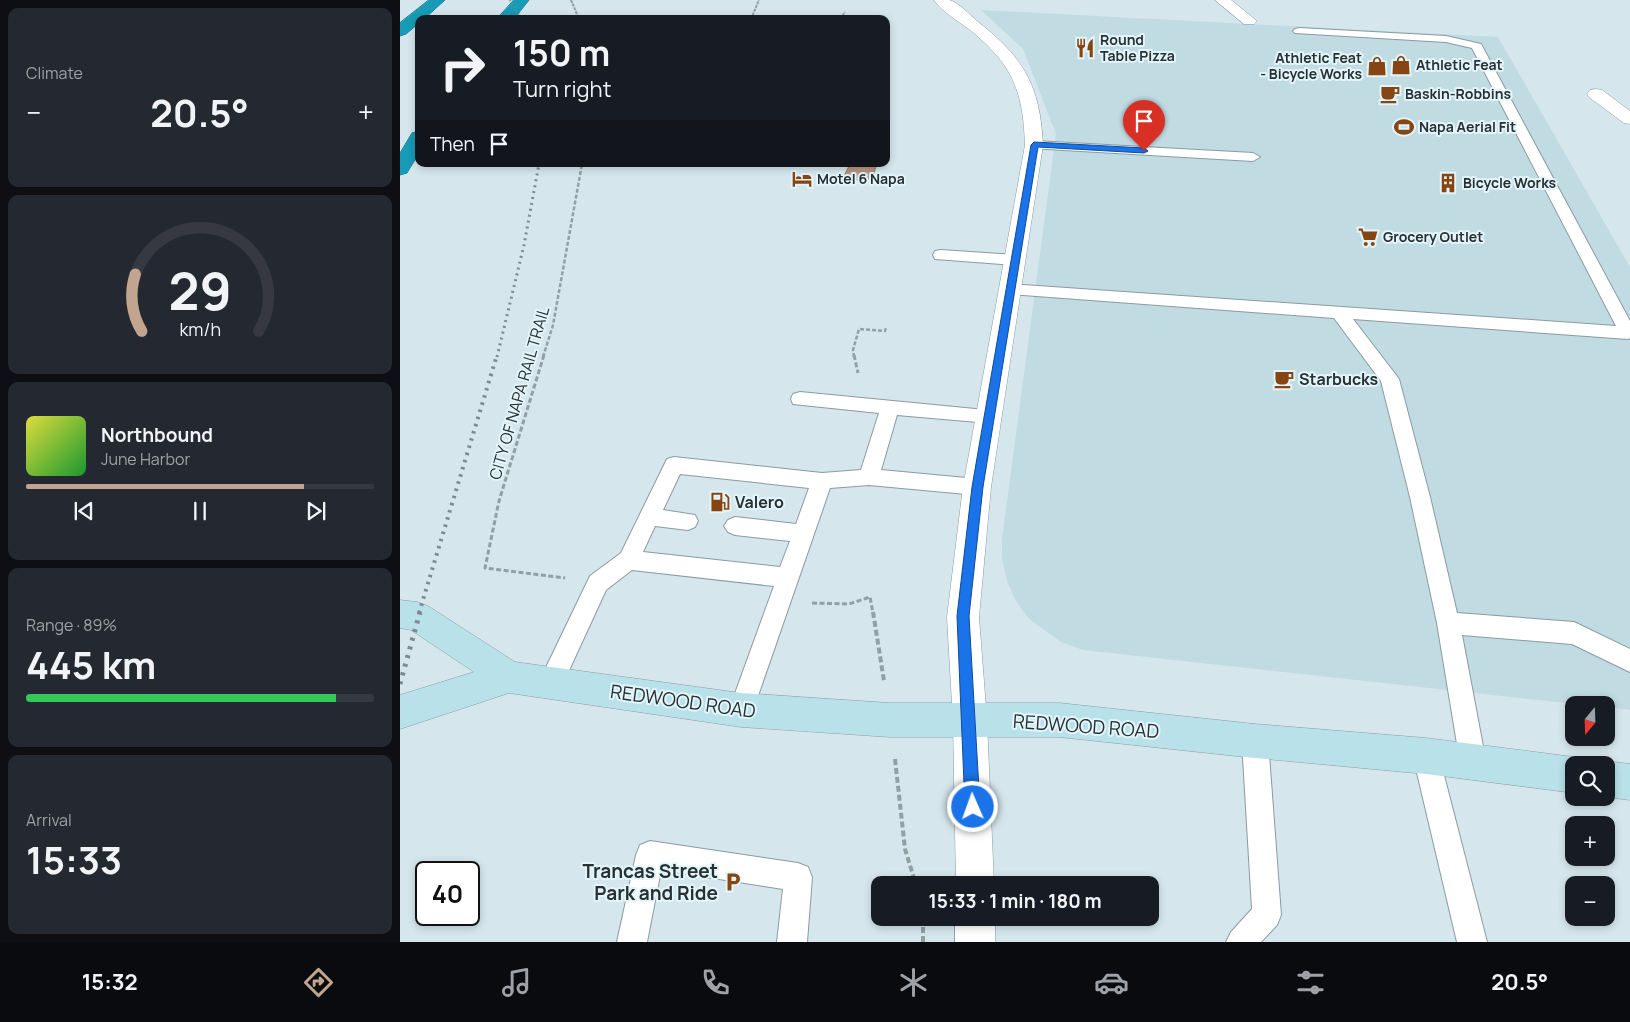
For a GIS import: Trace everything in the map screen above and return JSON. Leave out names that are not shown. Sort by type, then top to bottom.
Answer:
[{"type":"highway","points":[[420,15],[438,0]]},
{"type":"highway","points":[[509,15],[522,0]]},
{"type":"highway","points":[[400,31],[415,19]]},
{"type":"highway","points":[[400,169],[415,144]]},
{"type":"main road","name":"REDWOOD ROAD","points":[[400,614],[417,616],[509,678]]},
{"type":"main road","name":"REDWOOD ROAD","points":[[400,712],[509,678],[551,682],[741,710],[890,720],[1059,720],[1255,741],[1426,756],[1565,774]]},
{"type":"main road","points":[[1615,780],[1630,782]]},
{"type":"street","points":[[941,0],[992,41],[1014,63],[1028,90],[1035,121],[1034,145],[978,487],[963,616],[970,721],[975,876]]},
{"type":"street","points":[[1222,0],[1249,21]]},
{"type":"street","points":[[1596,94],[1630,119]]},
{"type":"street","points":[[975,926],[975,942]]},
{"type":"lane","points":[[1010,289],[1340,314],[1628,333],[1477,46],[1446,39],[1299,31]]},
{"type":"lane","points":[[1034,145],[1253,157]]},
{"type":"lane","points":[[941,255],[1015,260]]},
{"type":"lane","points":[[1340,314],[1390,379],[1420,497],[1448,623],[1473,762]]},
{"type":"lane","points":[[800,400],[989,416]]},
{"type":"lane","points":[[869,477],[890,408]]},
{"type":"lane","points":[[551,682],[598,583],[629,560],[674,465],[822,481],[869,477],[978,487]]},
{"type":"lane","points":[[741,710],[822,481]]},
{"type":"lane","points":[[650,518],[688,521]]},
{"type":"lane","points":[[735,526],[804,534]]},
{"type":"lane","points":[[629,560],[788,578]]},
{"type":"lane","points":[[1448,623],[1574,632],[1630,661]]},
{"type":"lane","points":[[1241,942],[1268,915],[1255,741]]},
{"type":"lane","points":[[1426,756],[1472,942]]},
{"type":"lane","points":[[632,942],[650,855],[798,877],[792,942]]},
{"type":"path","points":[[571,0],[578,15]]},
{"type":"path","points":[[752,15],[759,0]]},
{"type":"path","name":"CITY OF NAPA RAIL TRAIL","points":[[485,568],[499,501],[553,325],[581,167]]},
{"type":"path","points":[[858,373],[853,350],[859,329],[885,331],[886,327]]},
{"type":"path","points":[[905,850],[913,876]]},
{"type":"path","points":[[923,926],[923,942]]},
{"type":"shaded area","points":[[981,10],[1498,37],[1630,267],[1630,710],[1615,708],[1615,696],[1565,696],[1565,703],[1083,650],[1061,642],[1029,619],[1016,601],[1007,581],[1002,558],[1002,539],[1056,134],[1023,49]]},
{"type":"shaded area","points":[[848,167],[876,167],[872,178],[869,179],[854,180],[844,176]]},
{"type":"railway","points":[[510,0],[519,15]]},
{"type":"railway","points":[[497,357],[524,245],[538,167]]},
{"type":"railway","points":[[419,613],[497,355]]},
{"type":"railway","points":[[400,684],[420,612]]},
{"type":"place","name":"Round Table Pizza","points":[[1085,48]]},
{"type":"place","name":"Athletic Feat","points":[[1401,65]]},
{"type":"place","name":"Athletic Feat - Bicycle Works","points":[[1377,66]]},
{"type":"place","name":"Baskin-Robbins","points":[[1390,94]]},
{"type":"place","name":"Napa Aerial Fit","points":[[1404,127]]},
{"type":"place","name":"Motel 6 Napa","points":[[802,179]]},
{"type":"place","name":"Bicycle Works","points":[[1448,183]]},
{"type":"place","name":"Grocery Outlet","points":[[1368,237]]},
{"type":"place","name":"Starbucks","points":[[1284,379]]},
{"type":"place","name":"Valero","points":[[720,502]]},
{"type":"place","name":"Trancas Street Park and Ride","points":[[733,882]]},
{"type":"route","points":[[973,807],[970,721],[963,616],[978,487],[1034,145],[1144,151]]}]
